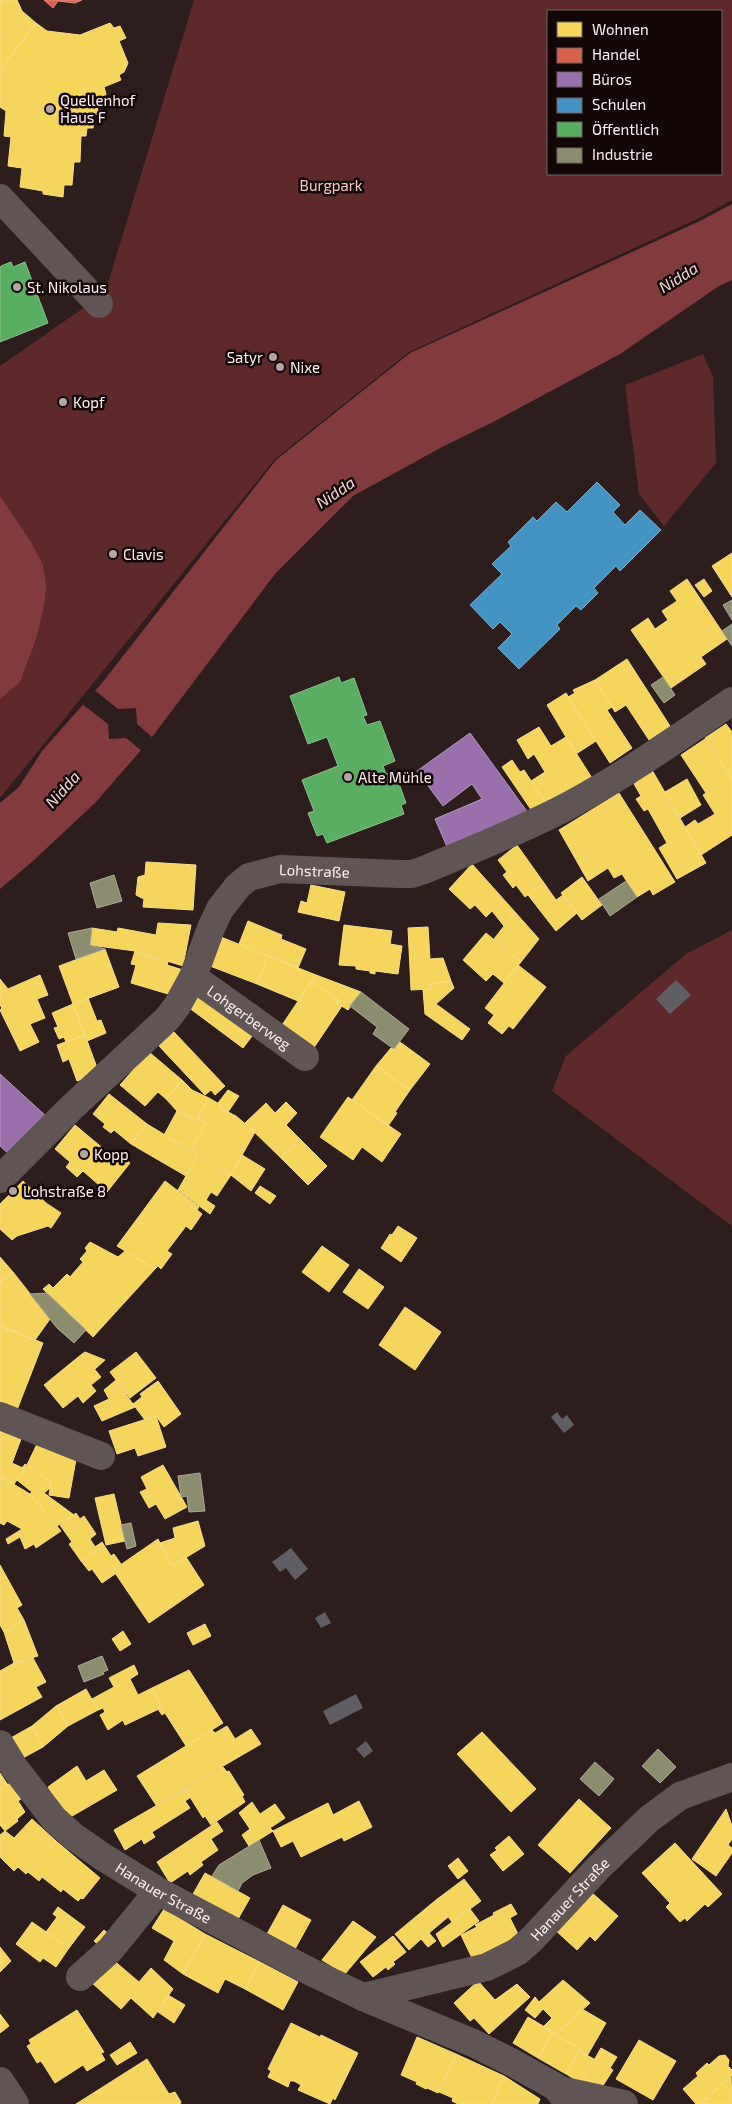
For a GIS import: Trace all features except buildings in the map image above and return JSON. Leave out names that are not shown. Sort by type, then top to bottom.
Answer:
[{"type":"street","points":[[0,198],[99,304]]},
{"type":"street","name":"Lohstraße","points":[[0,1179],[71,1108],[167,1018],[177,1006],[193,977],[220,909],[238,886],[249,877],[280,869],[399,874],[424,870],[566,808],[646,760],[732,701]]},
{"type":"street","name":"Lohgerberweg","points":[[193,977],[305,1057]]},
{"type":"street","points":[[0,1416],[101,1456]]},
{"type":"street","name":"Hanauer Straße","points":[[0,1744],[14,1767],[54,1819],[73,1836],[100,1855],[158,1890],[309,1971],[474,2043],[564,2097],[624,2104]]},
{"type":"street","name":"Hanauer Straße","points":[[363,1996],[487,1966],[516,1952],[531,1940],[612,1854],[649,1819],[680,1796],[732,1777]]},
{"type":"street","points":[[80,1977],[110,1950],[158,1890]]},
{"type":"street","points":[[0,2081],[15,2104]]},
{"type":"green space","name":"Burgpark","points":[[194,0],[732,0],[732,200],[699,218],[409,352],[275,459],[0,798],[0,366],[105,293]]},
{"type":"green space","points":[[703,354],[713,377],[716,463],[664,526],[639,494],[625,385]]},
{"type":"green space","points":[[732,930],[732,1226],[552,1091],[566,1056],[686,954]]},
{"type":"water","name":"Nidda","points":[[732,204],[732,280],[719,286],[620,354],[353,496],[275,574],[149,741],[95,803],[0,889],[0,803],[19,787],[42,751],[102,683],[276,460],[410,353],[700,221]]},
{"type":"water","points":[[0,496],[31,542],[43,565],[46,587],[44,606],[36,639],[20,682],[0,699]]},
{"type":"pier","points":[[93,689],[118,709],[136,708],[137,724],[154,739],[143,752],[126,738],[109,739],[108,724],[81,703]]},
{"type":"place","name":"Quellenhof Haus F","points":[[50,109]]},
{"type":"place","name":"St. Nikolaus","points":[[17,287]]},
{"type":"place","name":"Satyr","points":[[273,357]]},
{"type":"place","name":"Nixe","points":[[280,367]]},
{"type":"place","name":"Kopf","points":[[63,402]]},
{"type":"place","name":"Clavis","points":[[113,554]]},
{"type":"place","name":"Alte Mühle","points":[[348,777]]},
{"type":"place","name":"Kopp","points":[[84,1154]]},
{"type":"place","name":"Lohstraße 8","points":[[13,1191]]}]
